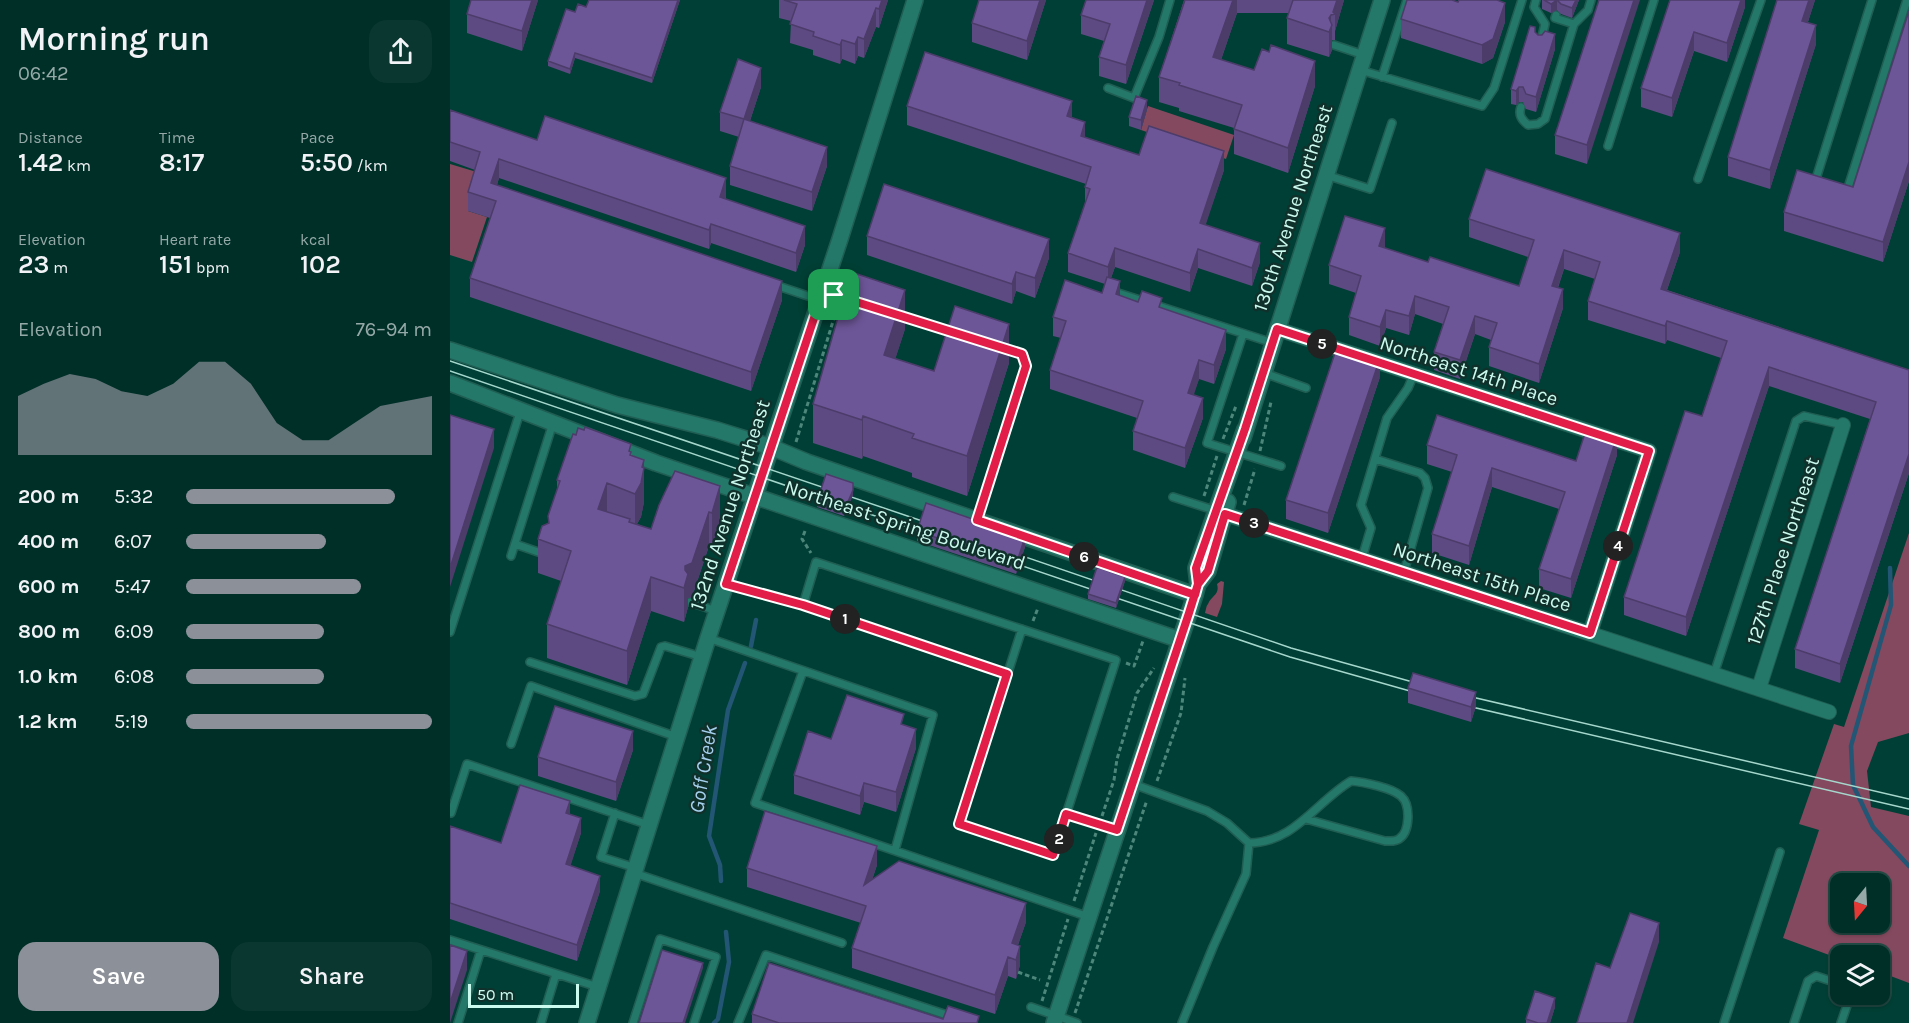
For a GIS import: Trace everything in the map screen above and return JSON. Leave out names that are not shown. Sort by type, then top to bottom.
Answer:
[{"type":"street","name":"132nd Avenue Northeast","points":[[587,1023],[754,497],[826,295],[915,0]]},
{"type":"street","name":"130th Avenue Northeast","points":[[1055,1019],[1196,590],[1196,568],[1220,512],[1382,0]]},
{"type":"street","name":"Northeast 14th Place","points":[[1275,336],[1414,374],[1649,451],[1590,633]]},
{"type":"street","name":"Northeast Spring Boulevard","points":[[450,350],[624,407],[717,430],[771,447],[807,462],[977,520],[1196,590]]},
{"type":"street","name":"Northeast Spring Boulevard","points":[[450,383],[521,409],[596,441],[754,497],[823,518],[1180,640]]},
{"type":"street","name":"127th Place Northeast","points":[[1759,688],[1843,425]]},
{"type":"street","name":"Northeast 15th Place","points":[[1220,512],[1829,712]]},
{"type":"lane","points":[[1108,88],[1134,98],[1159,37],[1170,0]]},
{"type":"lane","points":[[1382,76],[1407,0]]},
{"type":"lane","points":[[1359,70],[1482,106],[1494,88],[1522,0]]},
{"type":"lane","points":[[1536,0],[1534,7],[1545,24],[1540,44]]},
{"type":"lane","points":[[1521,107],[1519,111],[1521,118],[1528,125],[1538,124],[1545,118],[1574,24],[1588,10],[1591,0]]},
{"type":"lane","points":[[1608,146],[1654,0]]},
{"type":"lane","points":[[1698,179],[1761,0]]},
{"type":"lane","points":[[1821,187],[1815,182],[1872,0]]},
{"type":"lane","points":[[1837,192],[1847,191],[1907,0]]},
{"type":"lane","points":[[1556,15],[1555,18],[1574,24]]},
{"type":"lane","points":[[1334,45],[1364,55]]},
{"type":"lane","points":[[1326,175],[1370,189],[1392,123]]},
{"type":"lane","points":[[767,282],[864,304]]},
{"type":"lane","points":[[1118,293],[1243,334],[1275,336]]},
{"type":"lane","points":[[887,311],[966,336]]},
{"type":"lane","points":[[1243,334],[1207,443],[1281,466]]},
{"type":"lane","points":[[977,520],[1026,366],[1022,354],[999,347]]},
{"type":"lane","points":[[1263,372],[1306,388]]},
{"type":"lane","points":[[1362,558],[1371,528],[1361,505],[1386,418],[1408,388],[1414,374]]},
{"type":"lane","points":[[450,632],[521,409]]},
{"type":"lane","points":[[1714,674],[1796,421],[1804,416],[1843,425]]},
{"type":"lane","points":[[511,556],[553,423]]},
{"type":"lane","points":[[1375,459],[1420,473],[1425,478],[1428,488],[1404,572]]},
{"type":"lane","points":[[1173,497],[1220,512]]},
{"type":"lane","points":[[515,544],[544,554]]},
{"type":"lane","points":[[803,605],[816,562],[1022,629],[1116,660],[1053,855],[959,824],[1022,629]]},
{"type":"lane","points":[[726,584],[803,605],[1007,674]]},
{"type":"lane","points":[[690,602],[717,612]]},
{"type":"lane","points":[[708,638],[933,715],[896,850]]},
{"type":"lane","points":[[530,662],[635,696],[643,694],[661,647],[665,646],[702,657]]},
{"type":"lane","points":[[803,670],[755,803],[1089,917]]},
{"type":"lane","points":[[511,744],[531,686],[677,737]]},
{"type":"lane","points":[[451,813],[466,764],[650,825]]},
{"type":"lane","points":[[1133,784],[1207,811],[1227,823],[1249,843],[1266,843],[1306,819],[1351,781],[1362,782],[1399,794],[1407,802],[1408,817],[1402,837],[1396,841],[1386,841],[1306,819]]},
{"type":"lane","points":[[615,813],[602,857],[635,871],[842,943]]},
{"type":"lane","points":[[1066,814],[1117,830]]},
{"type":"lane","points":[[1182,1023],[1246,874],[1249,843]]},
{"type":"lane","points":[[1724,1023],[1780,852]]},
{"type":"lane","points":[[633,1023],[660,939],[716,957],[694,1023]]},
{"type":"lane","points":[[450,940],[598,987]]},
{"type":"lane","points":[[458,1023],[481,950]]},
{"type":"lane","points":[[738,1023],[766,956],[962,1019]]},
{"type":"lane","points":[[541,1023],[556,974]]},
{"type":"lane","points":[[1794,1023],[1808,981],[1816,976],[1830,981]]},
{"type":"lane","points":[[1841,1023],[1847,1005]]},
{"type":"lane","points":[[1035,1008],[1055,1019],[1074,1022]]},
{"type":"path","points":[[795,444],[838,306],[826,295]]},
{"type":"path","points":[[805,531],[802,538],[816,562]]},
{"type":"path","points":[[1034,621],[1038,608]]},
{"type":"path","points":[[1116,660],[1134,666],[1143,640]]},
{"type":"path","points":[[1035,1008],[1071,911],[1114,780],[1117,759],[1137,693],[1155,667]]},
{"type":"path","points":[[1074,1022],[1145,804],[1181,713],[1185,672]]},
{"type":"path","points":[[1018,972],[1040,980]]},
{"type":"shaded area","points":[[1148,106],[1234,135],[1226,159],[1141,130]]},
{"type":"shaded area","points":[[450,164],[480,173],[468,211],[487,217],[472,262],[450,255]]},
{"type":"shaded area","points":[[1909,533],[1909,733],[1878,742],[1867,771],[1871,807],[1909,816],[1909,983],[1890,976],[1890,945],[1830,945],[1830,955],[1783,938],[1819,830],[1799,824],[1834,724],[1844,727]]},
{"type":"shaded area","points":[[1224,582],[1222,604],[1217,617],[1205,613],[1207,605],[1217,593],[1217,584]]},
{"type":"building","points":[[471,0],[532,0],[522,31],[467,14]]},
{"type":"building","points":[[589,0],[678,0],[652,78],[575,53],[570,69],[548,61],[566,9],[575,12],[578,4],[586,7]]},
{"type":"building","points":[[784,0],[882,0],[879,9],[876,8],[864,39],[858,37],[855,44],[842,40],[840,45],[813,36],[814,32],[790,24],[797,4]]},
{"type":"building","points":[[979,0],[1040,0],[1027,41],[972,23]]},
{"type":"building","points":[[1086,0],[1147,0],[1126,65],[1099,57],[1110,24],[1081,15]]},
{"type":"building","points":[[1185,0],[1233,0],[1213,57],[1254,70],[1262,49],[1269,52],[1271,45],[1315,61],[1288,148],[1234,129],[1242,105],[1159,77]]},
{"type":"building","points":[[1293,0],[1337,0],[1333,12],[1335,14],[1329,18],[1332,25],[1329,32],[1287,18]]},
{"type":"building","points":[[1407,0],[1458,2],[1459,0],[1497,0],[1505,3],[1493,39],[1482,45],[1401,19]]},
{"type":"building","points":[[1544,0],[1557,0],[1551,4]]},
{"type":"building","points":[[1557,0],[1576,0],[1572,8]]},
{"type":"building","points":[[1599,0],[1634,0],[1587,145],[1555,135]]},
{"type":"building","points":[[1670,0],[1741,0],[1727,43],[1694,32],[1672,98],[1641,88]]},
{"type":"building","points":[[1777,0],[1809,0],[1802,21],[1816,25],[1770,170],[1728,157]]},
{"type":"building","points":[[1909,11],[1909,162],[1883,242],[1784,212],[1797,170],[1853,187]]},
{"type":"building","points":[[1530,26],[1535,27],[1538,35],[1542,35],[1545,31],[1555,34],[1536,97],[1526,94],[1523,87],[1519,87],[1516,91],[1511,89]]},
{"type":"building","points":[[925,52],[1072,101],[1067,116],[1085,122],[1081,136],[1139,155],[1149,126],[1224,151],[1200,223],[1260,243],[1252,268],[1198,249],[1190,273],[1115,248],[1108,267],[1068,253],[1090,189],[1085,187],[1091,167],[907,106]]},
{"type":"building","points":[[738,59],[761,68],[744,119],[720,112]]},
{"type":"building","points":[[1136,96],[1147,100],[1141,120],[1129,117]]},
{"type":"building","points":[[450,110],[537,140],[545,116],[726,178],[720,197],[805,226],[796,253],[711,224],[709,230],[499,159],[491,183],[782,281],[751,372],[470,278],[496,201],[468,192],[480,152],[450,142]]},
{"type":"building","points":[[744,119],[827,147],[812,192],[730,166]]},
{"type":"building","points":[[1486,169],[1680,233],[1661,289],[1909,370],[1909,454],[1840,664],[1795,649],[1876,402],[1769,367],[1686,617],[1624,597],[1685,411],[1702,416],[1727,341],[1667,321],[1665,326],[1588,301],[1600,262],[1564,250],[1552,286],[1563,289],[1539,364],[1489,347],[1497,323],[1475,316],[1460,360],[1434,352],[1449,307],[1415,296],[1409,316],[1386,310],[1380,327],[1349,317],[1361,276],[1329,265],[1345,216],[1385,228],[1379,246],[1428,262],[1430,257],[1519,286],[1534,240],[1469,219]]},
{"type":"building","points":[[884,184],[1049,239],[1035,278],[1016,272],[1012,284],[867,236]]},
{"type":"building","points":[[851,272],[905,290],[884,355],[934,371],[955,306],[1009,324],[967,456],[912,438],[914,434],[863,416],[862,420],[813,404]]},
{"type":"building","points":[[1107,277],[1120,281],[1116,294],[1138,302],[1142,291],[1162,298],[1159,307],[1226,330],[1214,365],[1199,360],[1188,393],[1203,398],[1185,448],[1133,431],[1143,401],[1050,370],[1066,321],[1053,317],[1065,280],[1102,293]]},
{"type":"building","points":[[1338,344],[1380,358],[1328,513],[1286,500]]},
{"type":"building","points":[[450,415],[494,429],[450,568]]},
{"type":"building","points":[[1437,415],[1576,461],[1587,427],[1617,436],[1571,579],[1539,569],[1565,492],[1492,468],[1469,546],[1432,534],[1457,455],[1427,445]]},
{"type":"building","points":[[585,427],[631,444],[630,455],[644,460],[641,483],[635,494],[607,483],[598,509],[630,519],[629,522],[651,529],[675,471],[720,486],[692,563],[685,566],[688,574],[684,588],[651,577],[627,651],[547,624],[571,551],[538,539],[542,526],[549,523],[548,516],[560,481],[557,480],[573,434],[576,435],[578,428],[584,430]]},
{"type":"building","points":[[826,474],[853,483],[853,490],[844,511],[817,502]]},
{"type":"building","points":[[926,503],[1025,537],[1016,565],[917,531]]},
{"type":"building","points":[[1097,567],[1125,577],[1116,603],[1088,594]]},
{"type":"building","points":[[1413,673],[1476,692],[1471,707],[1408,688]]},
{"type":"building","points":[[847,695],[904,714],[901,724],[916,729],[896,792],[864,783],[860,796],[794,775],[808,731],[831,739]]},
{"type":"building","points":[[555,706],[633,731],[616,782],[538,757]]},
{"type":"building","points":[[520,785],[570,801],[566,813],[581,818],[566,864],[600,876],[577,945],[450,903],[450,826],[501,843]]},
{"type":"building","points":[[765,811],[877,846],[864,885],[899,861],[1026,903],[1012,943],[1020,946],[1016,960],[1008,957],[995,995],[852,948],[866,906],[747,868]]},
{"type":"building","points":[[1630,913],[1659,923],[1627,1023],[1577,1023],[1596,963],[1610,968]]},
{"type":"building","points":[[450,945],[467,951],[450,1003]]},
{"type":"building","points":[[662,950],[703,963],[683,1023],[639,1023]]},
{"type":"building","points":[[769,963],[943,1019],[948,1006],[979,1016],[977,1023],[779,1023],[752,1014]]},
{"type":"building","points":[[1535,991],[1555,998],[1547,1023],[1526,1019]]},
{"type":"waterway","points":[[1890,568],[1891,605],[1851,746],[1853,785],[1873,827],[1909,866]]},
{"type":"waterway","name":"Goff Creek","points":[[751,646],[756,620]]},
{"type":"waterway","name":"Goff Creek","points":[[721,881],[720,865],[709,836],[728,710],[745,663]]},
{"type":"waterway","name":"Goff Creek","points":[[714,1023],[718,1019],[729,962],[726,932]]},
{"type":"tram line","points":[[450,361],[937,526]]},
{"type":"tram line","points":[[450,371],[934,536]]},
{"type":"tram line","points":[[1008,551],[1291,648],[1427,686]]},
{"type":"tram line","points":[[1005,560],[1290,657],[1424,695]]},
{"type":"tram line","points":[[1459,694],[1909,799]]},
{"type":"tram line","points":[[1459,704],[1909,809]]},
{"type":"route","points":[[834,295],[823,291],[726,584],[803,605],[1007,674],[959,824],[1053,855],[1066,814],[1117,830],[1133,784],[1165,682],[1189,613],[1195,595],[1198,584],[1208,571],[1225,514],[1590,633],[1649,451],[1277,329],[1196,568],[1198,584],[1195,595],[977,520],[1026,366],[1022,354],[834,295]]}]
